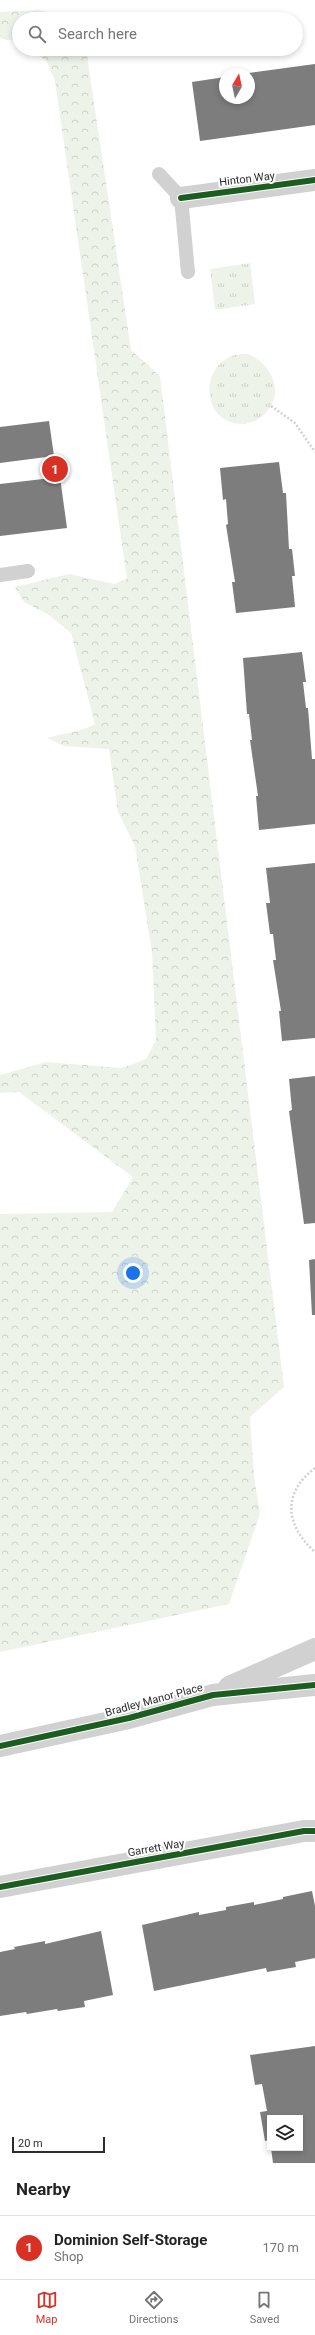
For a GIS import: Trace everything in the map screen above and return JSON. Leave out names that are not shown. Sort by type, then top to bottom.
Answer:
[{"type":"street","name":"Hinton Way","points":[[181,198],[315,180]]},
{"type":"street","name":"Bradley Manor Place","points":[[0,1746],[130,1718],[213,1695],[315,1648]]},
{"type":"street","name":"Bradley Manor Place","points":[[213,1695],[315,1685]]},
{"type":"street","name":"Garrett Way","points":[[0,1887],[304,1831],[315,1831]]},
{"type":"lane","points":[[159,174],[181,198],[188,272]]},
{"type":"lane","points":[[0,575],[28,571]]},
{"type":"path","points":[[271,406],[294,423],[315,452]]},
{"type":"path","points":[[315,1468],[305,1476],[296,1489],[292,1510],[292,1522],[302,1540],[315,1552]]},
{"type":"green space","points":[[38,10],[48,12],[12,12],[12,41],[0,38],[0,12]]},
{"type":"green space","points":[[40,56],[87,56],[131,350],[160,376],[284,1387],[250,1417],[254,1476],[260,1514],[229,1604],[0,1652],[0,1214],[112,1212],[133,1177],[19,1092],[0,1093],[0,1075],[46,1062],[122,1068],[146,1059],[156,1040],[152,952],[135,846],[118,812],[109,749],[64,746],[47,738],[78,731],[95,724],[71,633],[49,615],[24,602],[15,587],[69,574],[114,584],[127,579],[55,81],[47,62]]},
{"type":"green space","points":[[250,263],[255,304],[215,310],[210,269]]},
{"type":"green space","points":[[248,354],[256,358],[268,370],[275,385],[273,402],[266,413],[257,420],[242,424],[229,422],[219,415],[213,406],[210,394],[210,383],[214,372],[221,362],[234,355]]},
{"type":"building","points":[[315,64],[315,125],[200,141],[192,82],[219,78],[219,104],[255,104],[255,72]]},
{"type":"building","points":[[49,421],[54,456],[0,463],[0,427]]},
{"type":"building","points":[[279,462],[283,493],[286,493],[289,549],[292,549],[295,576],[292,576],[295,607],[236,613],[232,582],[235,582],[226,525],[228,524],[226,499],[223,500],[220,468]]},
{"type":"building","points":[[60,477],[67,528],[0,536],[0,484]]},
{"type":"building","points":[[302,652],[306,682],[303,682],[306,708],[308,708],[312,759],[315,759],[315,824],[259,830],[256,796],[258,796],[250,740],[252,740],[249,714],[247,714],[243,658]]},
{"type":"building","points":[[315,863],[315,1038],[282,1041],[279,1011],[281,1011],[273,960],[276,960],[273,934],[270,934],[266,903],[270,903],[266,868]]},
{"type":"building","points":[[315,1076],[315,1223],[304,1224],[289,1111],[292,1110],[289,1079]]},
{"type":"building","points":[[315,1259],[315,1315],[312,1315],[309,1260]]},
{"type":"building","points":[[312,1891],[315,1906],[315,1958],[295,1962],[296,1967],[267,1972],[266,1968],[154,1991],[142,1925],[199,1912],[199,1915],[226,1910],[226,1907],[254,1902],[254,1905]]},
{"type":"building","points":[[101,1931],[113,1995],[84,2001],[85,2007],[58,2011],[57,2009],[27,2014],[26,2012],[0,2016],[0,1952],[15,1949],[14,1947],[45,1941],[45,1944]]},
{"type":"building","points":[[315,2046],[315,2163],[273,2163],[271,2151],[303,2151],[303,2115],[267,2115],[267,2141],[265,2141],[260,2112],[267,2111],[262,2084],[255,2085],[250,2055]]},
{"type":"cycle path","points":[[181,198],[315,180]]},
{"type":"cycle path","points":[[0,1746],[129,1718],[213,1695],[315,1685]]},
{"type":"cycle path","points":[[0,1887],[304,1831],[315,1831]]},
{"type":"place","name":"Dominion Self-Storage","points":[[55,469]]}]
